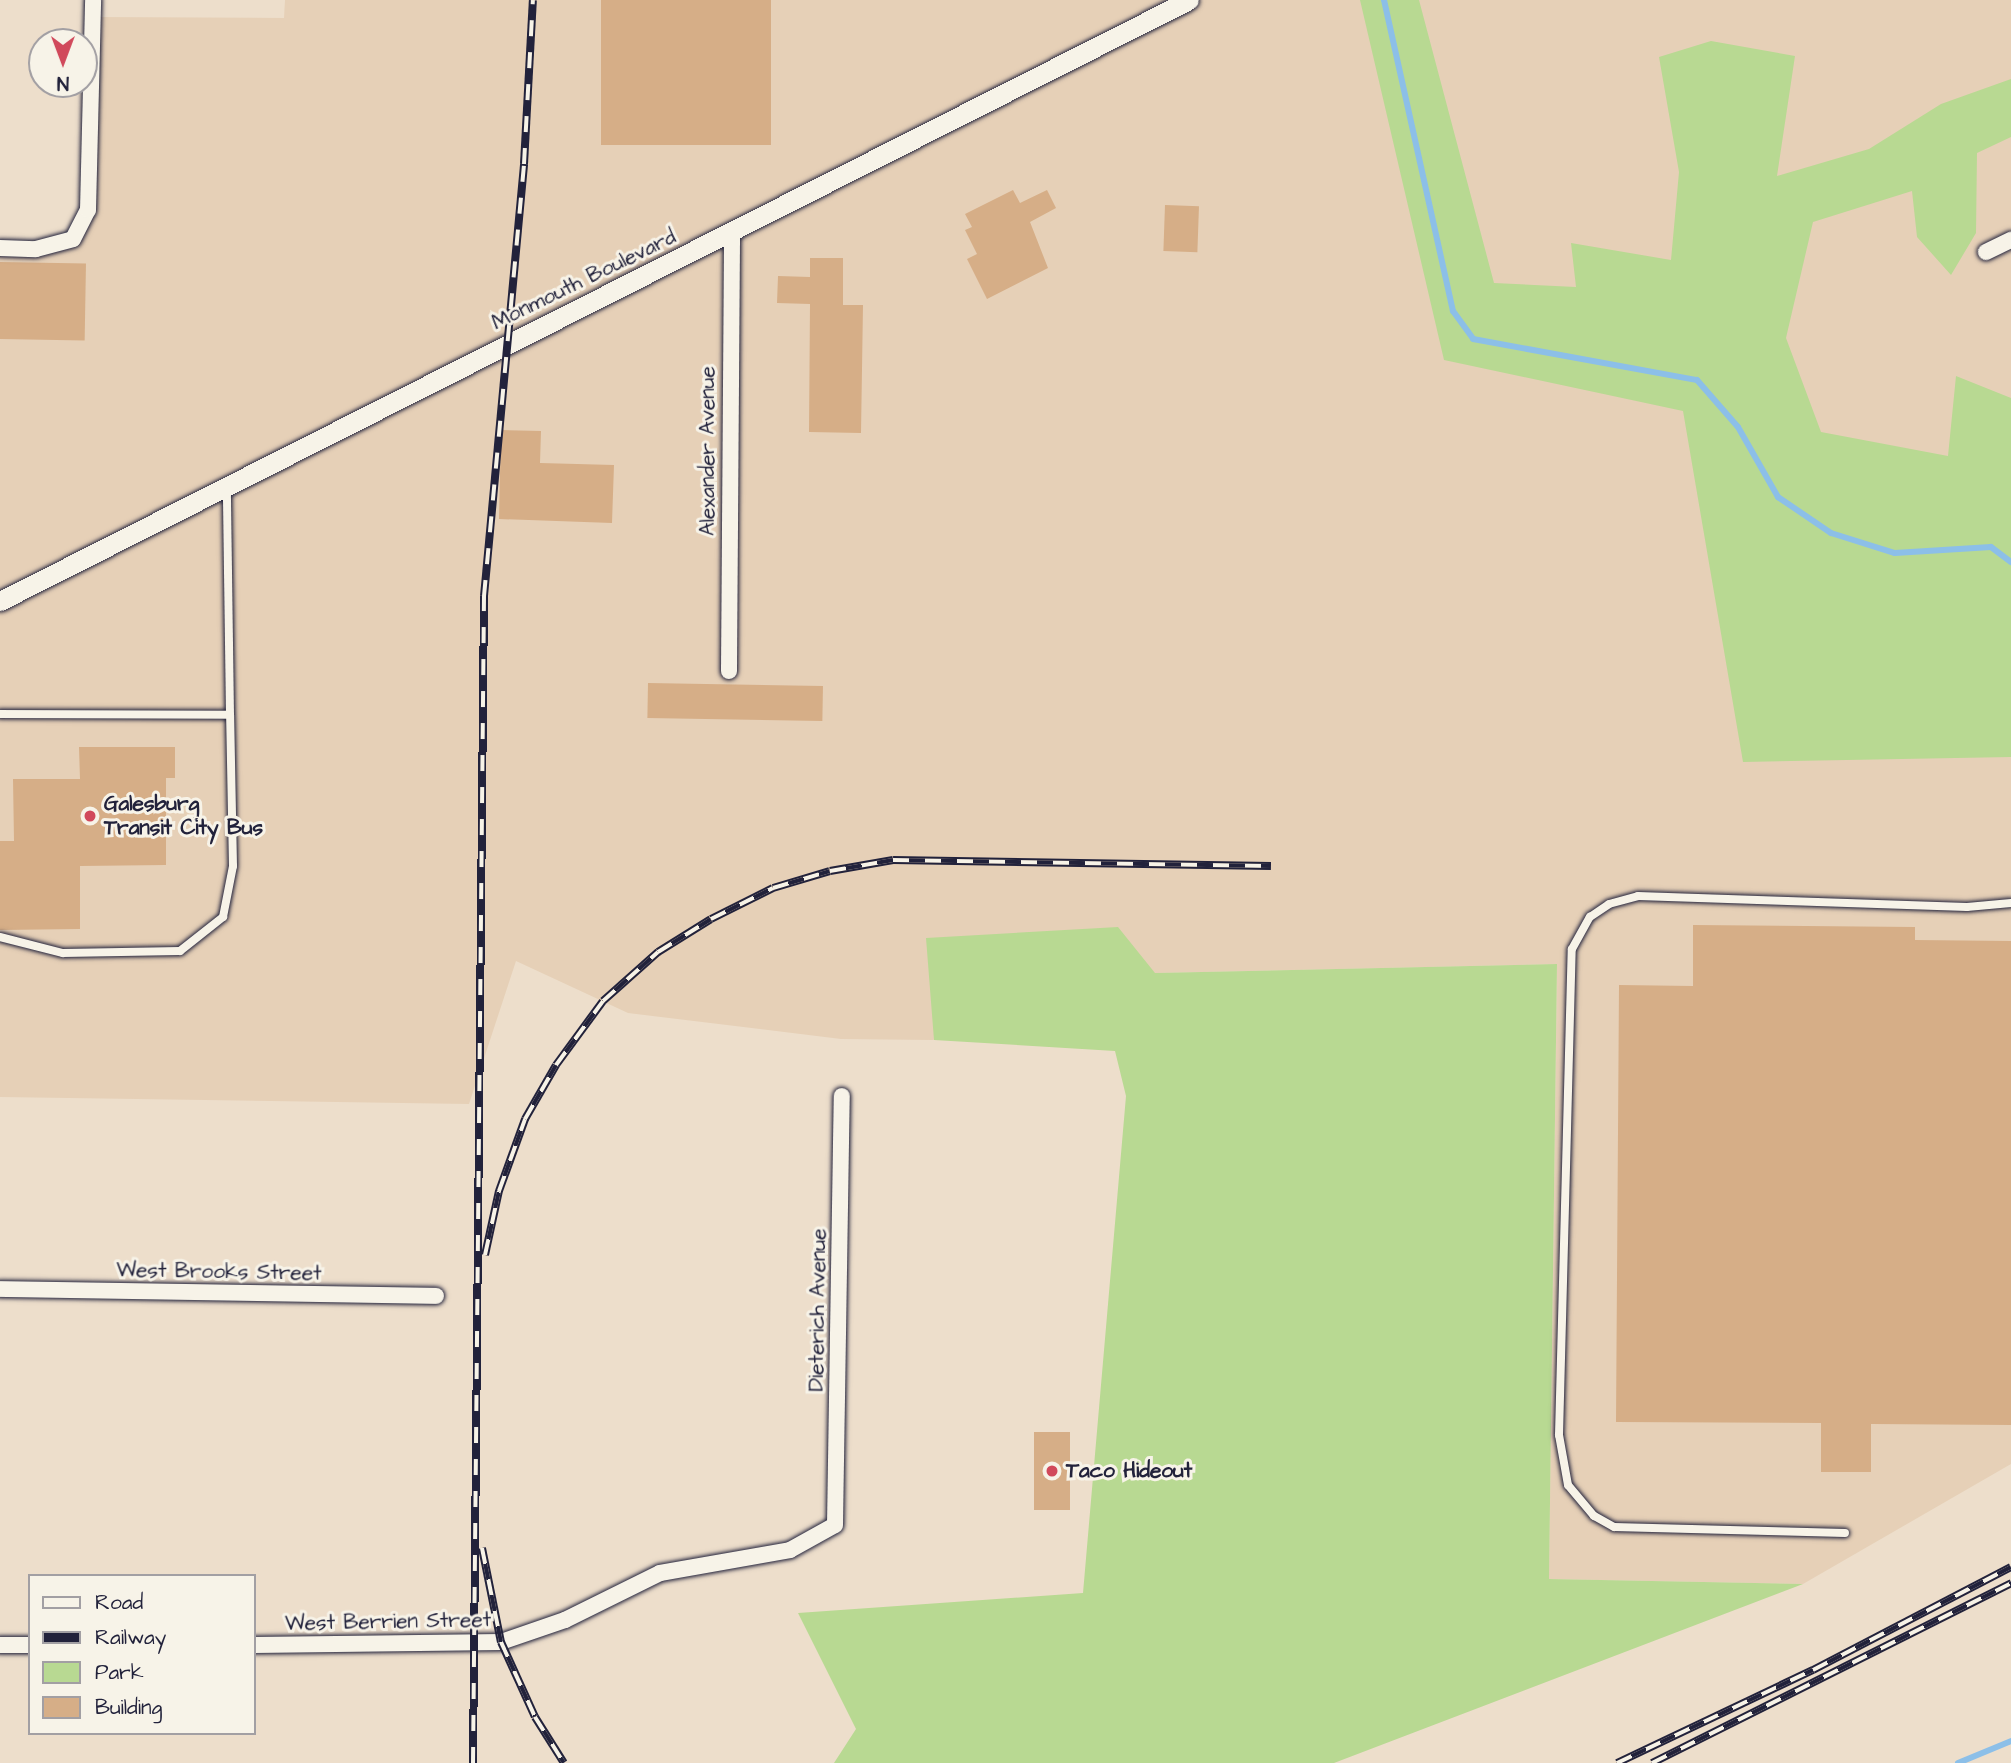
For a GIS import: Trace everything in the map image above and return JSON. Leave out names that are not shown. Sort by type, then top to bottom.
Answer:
[{"type":"street","points":[[0,248],[36,249],[73,239],[88,210],[93,0]]},
{"type":"street","name":"Monmouth Boulevard","points":[[0,601],[1189,0]]},
{"type":"street","name":"Alexander Avenue","points":[[729,671],[732,232]]},
{"type":"street","points":[[1986,252],[2011,240]]},
{"type":"street","name":"Dieterich Avenue","points":[[835,1525],[842,1097]]},
{"type":"street","name":"West Brooks Street","points":[[0,1289],[436,1296]]},
{"type":"street","name":"West Berrien Street","points":[[256,1645],[501,1642],[565,1620],[660,1573],[790,1550],[835,1525]]},
{"type":"street","points":[[0,1645],[28,1645]]},
{"type":"lane","points":[[0,937],[63,953],[180,951],[223,917],[233,866],[227,486]]},
{"type":"lane","points":[[0,714],[230,715]]},
{"type":"lane","points":[[1845,1533],[1614,1527],[1585,1508],[1568,1485],[1559,1435],[1572,949],[1590,917],[1609,904],[1638,896],[1967,907],[2011,903]]},
{"type":"shaded area","points":[[285,0],[2011,0],[2011,1464],[1803,1584],[1549,1579],[1557,964],[1155,973],[933,1040],[841,1039],[628,1013],[516,961],[469,1104],[0,1097],[0,248],[72,239],[88,210],[90,98],[98,98],[98,28],[92,28],[92,17],[284,18]]},
{"type":"green space","points":[[1360,0],[1419,0],[1494,283],[1576,287],[1571,243],[1671,260],[1679,172],[1659,57],[1711,41],[1795,56],[1777,176],[1869,149],[1941,104],[2011,79],[2011,137],[1977,153],[1976,233],[1951,275],[1917,237],[1912,191],[1813,222],[1786,338],[1821,432],[1948,456],[1956,376],[2011,398],[2011,757],[1743,762],[1683,411],[1444,360]]},
{"type":"green space","points":[[1118,927],[1155,973],[1557,964],[1549,1579],[1803,1584],[1334,1763],[834,1763],[856,1729],[798,1613],[1083,1593],[1126,1096],[1115,1051],[934,1040],[926,938]]},
{"type":"building","points":[[601,0],[771,0],[771,145],[601,145]]},
{"type":"building","points":[[1013,190],[1020,203],[1047,190],[1056,208],[1030,222],[1048,268],[987,299],[967,259],[977,254],[965,230],[972,227],[965,214]]},
{"type":"building","points":[[1165,205],[1199,206],[1197,252],[1163,251]]},
{"type":"building","points":[[810,258],[843,258],[843,305],[863,305],[861,433],[809,432],[810,304],[777,303],[778,276],[810,277]]},
{"type":"building","points":[[0,262],[86,264],[85,340],[0,339]]},
{"type":"building","points":[[501,430],[541,431],[540,463],[614,465],[612,523],[499,519]]},
{"type":"building","points":[[648,683],[823,686],[822,721],[647,718]]},
{"type":"building","name":"Galesburg Transit City Bus","points":[[79,747],[175,747],[175,778],[166,778],[166,865],[80,866],[80,929],[0,930],[0,841],[14,841],[13,779],[80,779]]},
{"type":"building","points":[[1693,925],[1915,927],[1915,940],[2011,941],[2011,1425],[1871,1424],[1871,1472],[1821,1472],[1821,1423],[1616,1422],[1619,985],[1693,986]]},
{"type":"building","name":"Taco Hideout","points":[[1034,1432],[1070,1432],[1070,1510],[1034,1510]]},
{"type":"waterway","points":[[1384,0],[1453,311],[1473,339],[1697,380],[1738,427],[1778,497],[1831,533],[1895,553],[1991,547],[2011,562]]},
{"type":"waterway","points":[[1958,1763],[2011,1741]]},
{"type":"railway","points":[[473,1763],[484,596],[524,164],[533,0]]},
{"type":"railway","points":[[485,1255],[499,1191],[525,1119],[556,1065],[603,1001],[658,952],[711,919],[773,888],[830,871],[893,860],[1271,866]]},
{"type":"railway","points":[[482,1548],[501,1642],[535,1717],[564,1763]]},
{"type":"railway","points":[[1617,1763],[1813,1670],[2011,1567]]},
{"type":"railway","points":[[1652,1763],[2011,1583]]},
{"type":"place","name":"Galesburg Transit City Bus","points":[[90,816]]},
{"type":"place","name":"Taco Hideout","points":[[1052,1471]]}]
